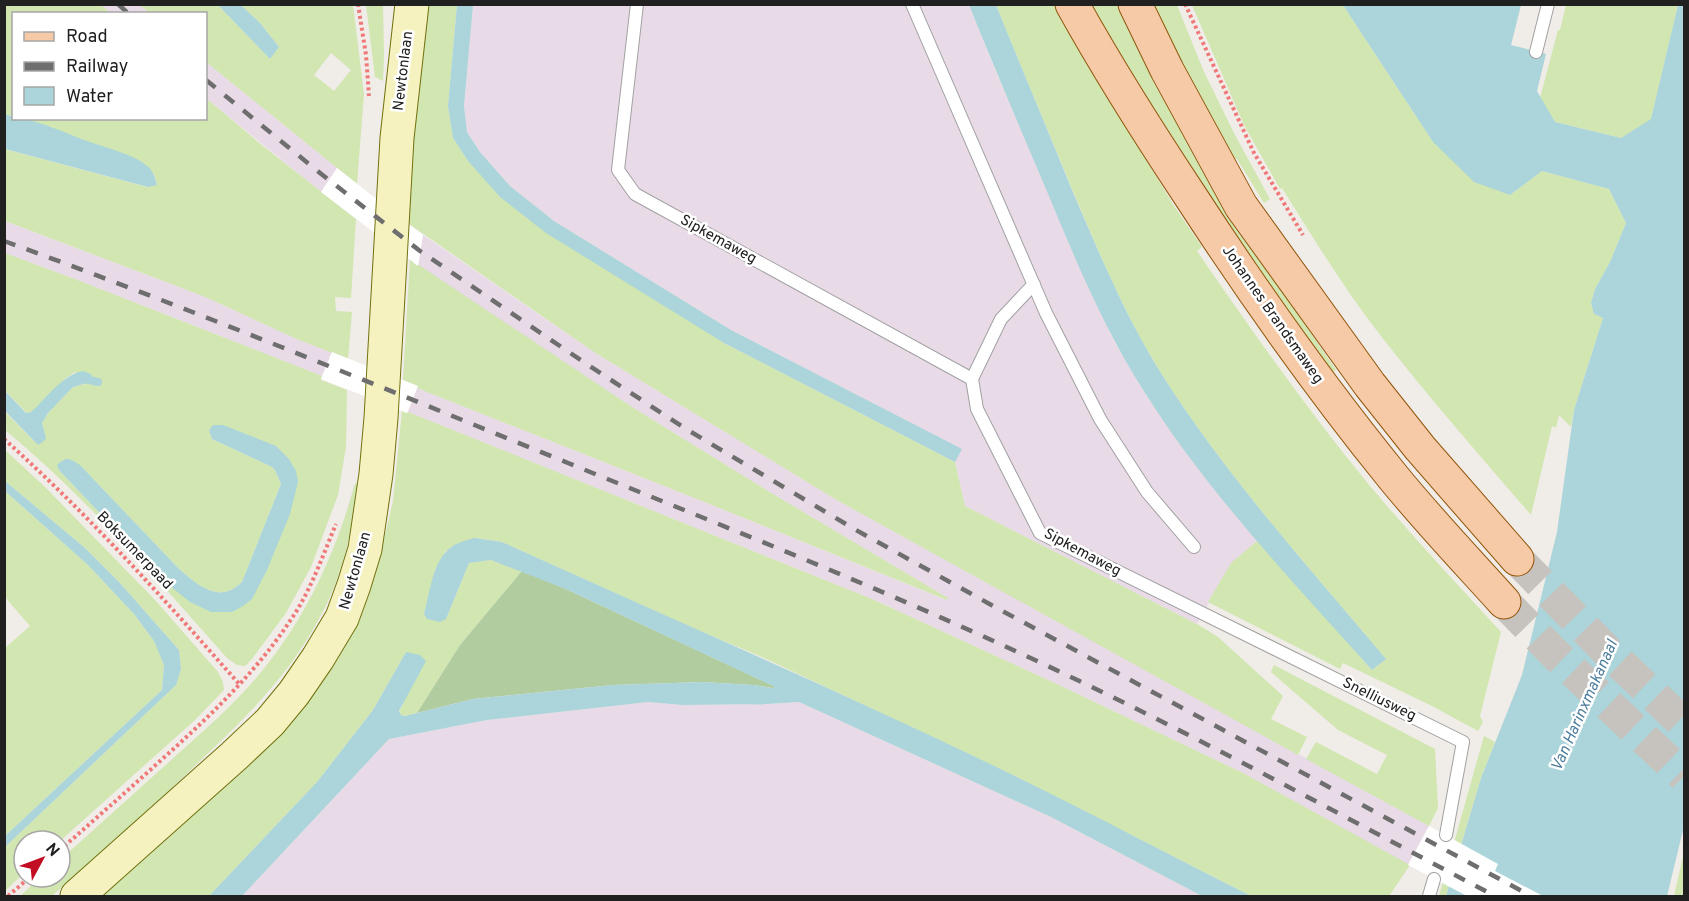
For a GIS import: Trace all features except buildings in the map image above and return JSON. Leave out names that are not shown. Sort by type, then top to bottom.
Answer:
[{"type":"main road","name":"Johannes Brandsmaweg","points":[[1072,4],[1138,116],[1249,285],[1294,348],[1394,478],[1504,602]]},
{"type":"main road","points":[[1135,4],[1167,70],[1242,206],[1370,385],[1420,448],[1517,559]]},
{"type":"street","name":"Newtonlaan","points":[[390,4],[397,138]]},
{"type":"street","name":"Newtonlaan","points":[[77,897],[270,722],[294,693],[342,618],[365,549],[376,474],[397,138],[412,4]]},
{"type":"lane","name":"Sipkemaweg","points":[[637,4],[618,170],[634,194],[972,379],[977,409],[1040,533],[1210,616]]},
{"type":"lane","points":[[912,4],[1046,313],[1100,419],[1147,492],[1194,547]]},
{"type":"lane","points":[[1536,52],[1548,4]]},
{"type":"lane","points":[[972,379],[1001,319],[1034,284]]},
{"type":"lane","name":"Snelliusweg","points":[[1210,616],[1463,742],[1446,835]]},
{"type":"lane","points":[[1429,897],[1434,879]]},
{"type":"path","points":[[358,4],[366,55],[368,104]]},
{"type":"path","points":[[1185,4],[1254,153],[1304,236]]},
{"type":"path","name":"Boksumerpaad","points":[[4,439],[110,543],[240,685]]},
{"type":"path","points":[[72,839],[204,721],[240,685],[271,649],[312,582],[337,521]]},
{"type":"shaded area","points":[[101,5],[139,5],[149,12],[110,12]]},
{"type":"shaded area","points":[[473,5],[969,5],[995,70],[1114,341],[1146,395],[1190,458],[1257,541],[1231,564],[1197,624],[965,506],[955,462],[961,449],[731,330],[554,221],[510,186],[480,152],[467,132],[464,106]]},
{"type":"shaded area","points":[[207,63],[337,168],[321,192],[207,99]]},
{"type":"shaded area","points":[[4,221],[203,296],[299,340],[332,352],[322,376],[5,253]]},
{"type":"shaded area","points":[[423,235],[594,352],[835,499],[1429,826],[1408,865],[1243,773],[872,599],[408,412],[417,388],[946,600],[948,598],[632,407],[418,266]]},
{"type":"shaded area","points":[[648,702],[683,705],[799,702],[1051,817],[1202,896],[242,896],[389,739],[487,720]]},
{"type":"green space","points":[[4,5],[101,5],[110,12],[12,12],[12,117],[5,114]]},
{"type":"green space","points":[[139,5],[218,5],[270,59],[279,47],[260,23],[241,5],[353,5],[364,94],[357,184],[207,63],[207,12],[149,12]],"holes":[[[331,53],[351,70],[334,91],[314,75]]]},
{"type":"green space","points":[[366,5],[383,5],[383,81],[375,77]]},
{"type":"green space","points":[[420,5],[457,5],[448,106],[453,138],[468,161],[724,343],[955,462],[965,506],[1197,624],[1218,637],[1283,696],[1271,719],[1307,737],[1298,755],[835,499],[594,352],[409,224],[413,145],[410,137]]},
{"type":"green space","points":[[996,5],[1054,5],[1174,206],[1202,247],[1197,251],[1260,341],[1370,486],[1501,632],[1480,716],[1483,722],[1478,731],[1343,663],[1340,669],[1208,602],[1231,563],[1257,541],[1372,670],[1386,659],[1244,489],[1191,418],[1152,358],[1104,263]]},
{"type":"green space","points":[[1091,5],[1119,5],[1138,49],[1240,228],[1336,370],[1328,376],[1167,135]]},
{"type":"green space","points":[[1151,5],[1177,5],[1204,72],[1270,199],[1264,203],[1237,159],[1234,160]]},
{"type":"green space","points":[[1192,5],[1343,5],[1433,142],[1510,195],[1542,171],[1609,189],[1626,223],[1610,262],[1595,289],[1591,303],[1594,314],[1603,318],[1574,410],[1571,427],[1559,415],[1556,428],[1552,426],[1531,515],[1384,340],[1343,284],[1282,188],[1280,189],[1244,125]]},
{"type":"green space","points":[[1566,5],[1678,5],[1651,120],[1621,138],[1555,122],[1540,98]]},
{"type":"green space","points":[[207,99],[356,219],[351,298],[335,297],[336,311],[352,312],[348,359],[299,340],[203,296],[5,221],[4,149],[147,187],[157,184],[154,174],[37,123],[24,120],[207,120]]},
{"type":"green space","points":[[5,253],[322,376],[321,380],[347,390],[346,447],[338,495],[311,567],[286,613],[245,666],[237,665],[227,658],[148,569],[64,482],[5,430],[4,411],[38,445],[45,435],[42,423],[48,413],[73,387],[85,384],[75,372],[32,412],[27,413],[5,391]],"holes":[[[214,425],[298,482],[232,612],[165,582],[59,470],[58,465],[80,465],[179,569],[201,586],[217,592],[233,589],[242,582],[281,484],[272,467],[212,439],[209,430]]]},
{"type":"green space","points":[[410,259],[632,407],[948,598],[947,600],[417,388],[403,380]]},
{"type":"green space","points":[[402,411],[872,599],[1243,773],[1410,865],[1389,896],[1251,896],[1017,777],[762,657],[502,542],[476,538],[446,551],[435,570],[424,614],[446,619],[469,563],[491,560],[522,571],[460,645],[417,713],[405,716],[399,712],[403,704],[406,652],[373,710],[317,782],[209,896],[101,896],[316,690],[345,647],[369,595],[383,544],[393,501]]},
{"type":"green space","points":[[4,449],[46,488],[156,601],[218,672],[223,682],[224,690],[195,720],[72,830],[24,829],[176,685],[181,669],[179,650],[119,582],[85,548],[5,481]]},
{"type":"green space","points":[[355,483],[360,485],[350,535],[329,600],[297,655],[283,674],[220,742],[72,878],[72,849],[213,722],[266,666],[296,624],[320,579],[348,508]]},
{"type":"green space","points":[[5,491],[88,565],[134,614],[154,641],[164,665],[162,690],[5,836],[5,648],[30,626],[5,597]]},
{"type":"green space","points":[[522,571],[568,590],[776,687],[702,682],[613,685],[473,699],[417,713],[460,645]]},
{"type":"green space","points":[[1274,665],[1435,749],[1438,808],[1429,826],[1306,759],[1316,742],[1377,774],[1387,755],[1338,730],[1271,672]]},
{"type":"green space","points":[[1484,736],[1495,742],[1481,778],[1446,896],[1439,896]]},
{"type":"green space","points":[[12,840],[12,884],[5,891],[5,847]]},
{"type":"green space","points":[[1684,852],[1684,896],[1674,896]]},
{"type":"green space","points":[[28,889],[60,889],[52,896],[20,896]]},
{"type":"water","points":[[218,5],[241,5],[260,23],[279,47],[270,59]]},
{"type":"water","points":[[457,5],[473,5],[464,106],[467,132],[480,152],[510,186],[554,221],[731,330],[962,449],[955,462],[724,343],[546,233],[500,197],[468,161],[453,138],[448,106]]},
{"type":"water","points":[[969,5],[996,5],[1093,239],[1152,358],[1191,418],[1244,489],[1386,659],[1372,670],[1224,502],[1170,430],[1130,369],[1079,267]]},
{"type":"water","name":"Van Harinxmakanaal","points":[[1343,5],[1521,5],[1511,45],[1546,54],[1537,91],[1555,122],[1621,138],[1651,119],[1678,5],[1684,5],[1684,826],[1667,896],[1446,896],[1481,778],[1522,675],[1557,532],[1574,410],[1603,318],[1594,314],[1591,303],[1595,289],[1610,262],[1626,223],[1609,189],[1542,171],[1510,195],[1474,182],[1433,142]]},
{"type":"water","points":[[5,114],[12,117],[12,120],[26,120],[42,124],[134,158],[150,169],[157,185],[148,187],[5,149]]},
{"type":"water","points":[[83,371],[91,374],[91,382],[73,387],[48,413],[42,423],[46,438],[38,445],[5,411],[5,391],[26,413],[31,412],[68,377]]},
{"type":"water","points":[[213,425],[223,425],[276,446],[289,459],[296,471],[298,482],[290,514],[267,570],[252,599],[232,612],[211,612],[190,602],[165,582],[59,470],[57,465],[68,459],[80,465],[179,569],[209,590],[225,592],[242,582],[281,484],[272,467],[212,439],[209,430]]},
{"type":"water","points":[[5,481],[85,548],[119,582],[179,650],[181,669],[176,685],[24,829],[13,829],[162,690],[164,665],[154,641],[134,614],[88,565],[5,491]]},
{"type":"water","points":[[475,538],[502,542],[889,716],[1046,791],[1251,896],[1202,896],[1051,817],[799,702],[683,705],[648,702],[487,720],[389,739],[242,896],[209,896],[317,782],[373,710],[406,652],[420,655],[426,661],[399,711],[405,716],[473,699],[613,685],[702,682],[775,687],[568,590],[491,560],[469,563],[446,619],[440,622],[427,619],[424,614],[429,590],[441,558],[452,547]]},
{"type":"water","points":[[12,829],[12,840],[5,847],[5,836]]},
{"type":"pier","points":[[337,168],[423,235],[418,266],[321,192]]},
{"type":"pier","points":[[332,352],[418,386],[407,413],[321,379]]},
{"type":"pier","points":[[1429,826],[1498,864],[1495,871],[1543,896],[1467,896],[1408,865]]},
{"type":"waterway","points":[[81,378],[98,382]]},
{"type":"tunnel","points":[[1517,559],[1607,651],[1684,724]]},
{"type":"tunnel","points":[[1504,602],[1556,655],[1684,776]]},
{"type":"railway","points":[[118,4],[127,12]]},
{"type":"railway","points":[[207,81],[420,251],[686,429],[856,530],[995,607],[1531,896]]},
{"type":"railway","points":[[4,241],[146,294],[357,378],[886,593],[1011,649],[1180,730],[1495,896]]}]
